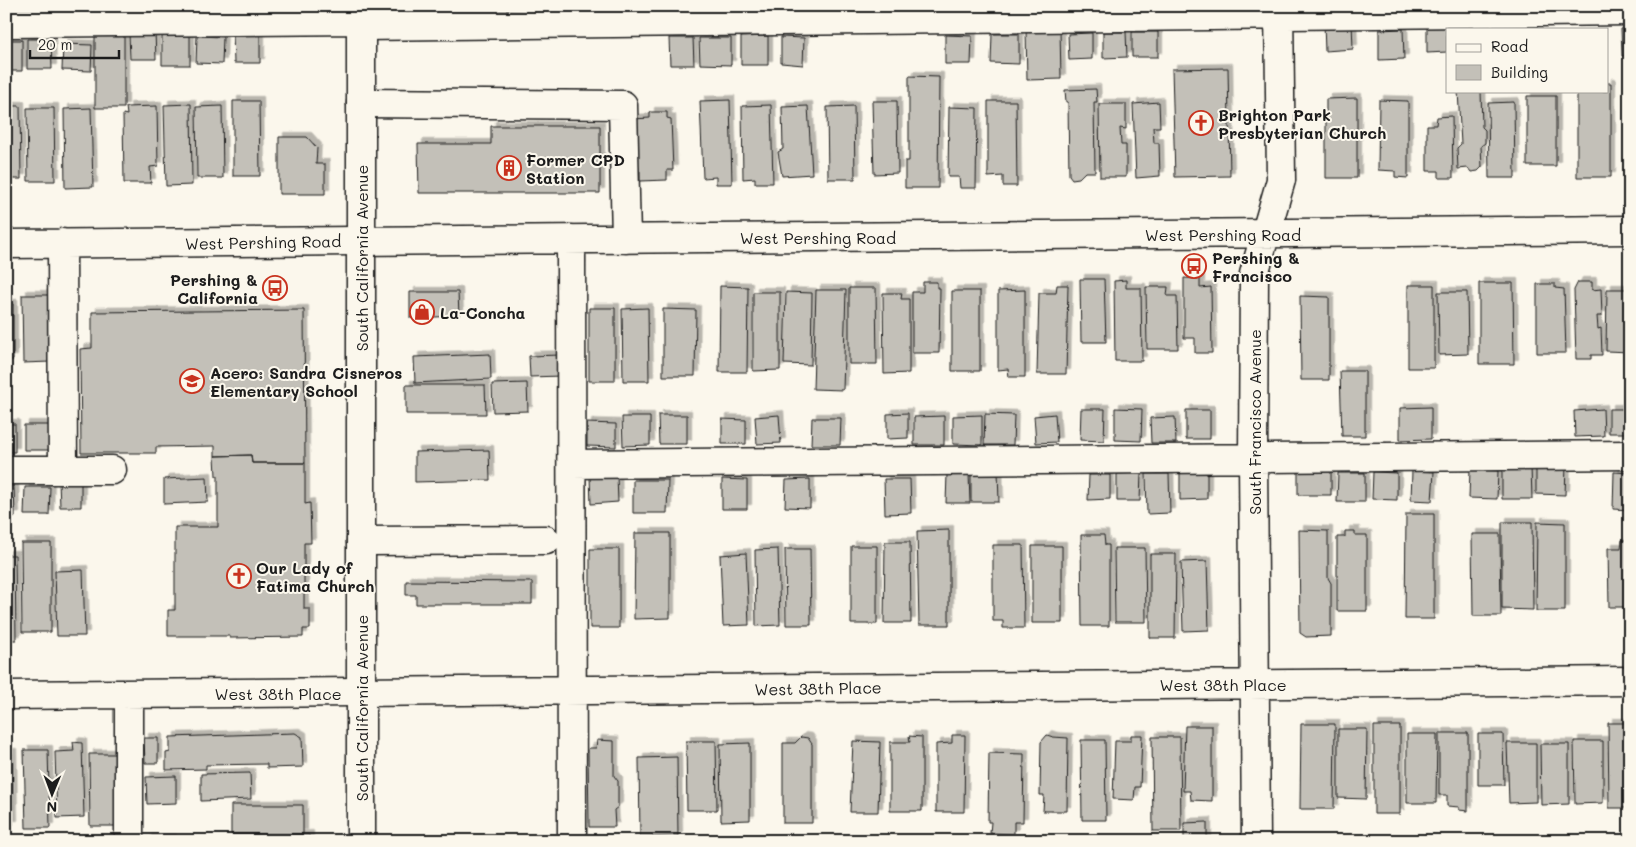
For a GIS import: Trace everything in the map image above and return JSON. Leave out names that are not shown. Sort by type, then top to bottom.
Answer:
[{"type":"street","points":[[6,22],[361,17],[1279,11],[1630,11]]},
{"type":"street","name":"South Francisco Avenue","points":[[1256,841],[1253,458],[1254,274],[1281,180],[1279,11]]},
{"type":"street","name":"South California Avenue","points":[[361,17],[361,841]]},
{"type":"street","points":[[361,103],[624,105],[626,239]]},
{"type":"street","name":"West Pershing Road","points":[[6,244],[1630,230]]},
{"type":"street","points":[[571,239],[572,841]]},
{"type":"street","points":[[62,243],[64,470]]},
{"type":"street","points":[[572,464],[1630,454]]},
{"type":"street","points":[[6,470],[112,470]]},
{"type":"street","points":[[361,541],[546,540]]},
{"type":"street","name":"West 38th Place","points":[[6,696],[1630,680]]},
{"type":"street","points":[[129,694],[129,841]]},
{"type":"building","points":[[449,6],[477,6],[477,9],[449,9]]},
{"type":"building","points":[[1352,23],[1353,49],[1325,51],[1324,24]]},
{"type":"building","points":[[1427,24],[1452,24],[1453,28],[1446,28],[1446,52],[1427,53]]},
{"type":"building","points":[[1455,24],[1483,24],[1483,28],[1455,28]]},
{"type":"building","points":[[1513,24],[1513,28],[1488,28],[1487,25]]},
{"type":"building","points":[[1630,28],[1630,55],[1622,56],[1621,29]]},
{"type":"building","points":[[1403,29],[1404,59],[1379,60],[1379,30]]},
{"type":"building","points":[[1026,30],[1060,30],[1061,79],[1027,80]]},
{"type":"building","points":[[155,32],[156,59],[130,59],[129,34]]},
{"type":"building","points":[[1103,32],[1126,32],[1127,57],[1103,58]]},
{"type":"building","points":[[1132,32],[1158,32],[1158,57],[1132,57]]},
{"type":"building","points":[[233,33],[260,33],[260,63],[234,63]]},
{"type":"building","points":[[1092,33],[1092,59],[1069,60],[1068,34]]},
{"type":"building","points":[[992,34],[1019,34],[1019,64],[991,63]]},
{"type":"building","points":[[945,35],[972,36],[971,64],[945,64]]},
{"type":"building","points":[[95,36],[124,36],[124,108],[95,108]]},
{"type":"building","points":[[162,36],[190,36],[190,65],[162,65]]},
{"type":"building","points":[[197,36],[223,37],[222,64],[196,63]]},
{"type":"building","points":[[768,36],[768,65],[741,65],[741,37]]},
{"type":"building","points":[[781,37],[804,38],[803,65],[781,63]]},
{"type":"building","points":[[669,38],[693,38],[694,65],[670,65]]},
{"type":"building","points":[[699,38],[731,38],[731,65],[700,64]]},
{"type":"building","points":[[27,39],[51,39],[52,69],[27,69]]},
{"type":"building","points":[[6,40],[22,40],[22,71],[6,71]]},
{"type":"building","points":[[63,44],[92,45],[91,71],[62,70]]},
{"type":"building","name":"Brighton Park Presbyterian Church","points":[[1228,68],[1230,176],[1175,177],[1172,69]]},
{"type":"building","points":[[909,76],[939,77],[938,188],[905,188],[905,161],[909,161]]},
{"type":"building","points":[[1608,83],[1611,83],[1611,177],[1577,177],[1577,92],[1608,92]]},
{"type":"building","points":[[1096,89],[1097,102],[1094,102],[1095,172],[1085,172],[1079,178],[1072,179],[1069,175],[1068,102],[1066,102],[1065,90]]},
{"type":"building","points":[[1628,89],[1630,89],[1630,167]]},
{"type":"building","points":[[1458,92],[1481,92],[1482,127],[1485,130],[1485,143],[1481,146],[1482,167],[1478,171],[1471,172],[1468,168],[1458,169],[1457,148],[1461,144]]},
{"type":"building","points":[[1527,96],[1556,96],[1556,166],[1527,166]]},
{"type":"building","points":[[1357,98],[1357,178],[1326,178],[1326,99]]},
{"type":"building","points":[[730,100],[732,184],[716,184],[716,177],[703,178],[700,101]]},
{"type":"building","points":[[1379,100],[1408,101],[1408,178],[1395,177],[1395,171],[1378,170]]},
{"type":"building","points":[[233,101],[259,101],[260,176],[233,176]]},
{"type":"building","points":[[872,101],[897,101],[898,173],[874,174]]},
{"type":"building","points":[[988,101],[1016,101],[1017,186],[1003,186],[1003,176],[988,177]]},
{"type":"building","points":[[1159,102],[1160,127],[1153,127],[1154,143],[1159,143],[1160,176],[1136,178],[1133,104]]},
{"type":"building","points":[[1514,102],[1515,178],[1489,178],[1488,103]]},
{"type":"building","points":[[191,104],[192,185],[166,186],[164,105]]},
{"type":"building","points":[[1099,104],[1126,104],[1126,129],[1120,128],[1121,145],[1126,145],[1126,177],[1100,177]]},
{"type":"building","points":[[771,105],[773,183],[755,183],[755,178],[743,179],[742,106]]},
{"type":"building","points":[[6,106],[20,106],[21,179],[6,179]]},
{"type":"building","points":[[157,106],[158,166],[150,167],[151,183],[124,183],[123,114],[127,115],[126,107]]},
{"type":"building","points":[[222,106],[223,178],[197,178],[196,107]]},
{"type":"building","points":[[808,106],[812,174],[782,176],[778,152],[783,149],[782,107]]},
{"type":"building","points":[[854,106],[855,179],[828,179],[827,107]]},
{"type":"building","points":[[949,107],[977,108],[976,188],[960,188],[959,177],[948,177]]},
{"type":"building","points":[[27,108],[54,108],[55,181],[28,181]]},
{"type":"building","points":[[91,108],[93,187],[65,188],[64,109]]},
{"type":"building","points":[[650,112],[667,112],[667,118],[671,119],[673,170],[667,170],[667,180],[640,181],[640,171],[635,171],[633,119],[650,118]]},
{"type":"building","points":[[1452,116],[1453,178],[1439,178],[1439,171],[1427,171],[1427,125],[1436,125],[1437,117]]},
{"type":"building","name":"Former CPD Station","points":[[491,126],[600,126],[600,193],[419,193],[418,144],[491,144]]},
{"type":"building","points":[[279,137],[307,137],[317,148],[316,164],[325,164],[325,194],[279,194]]},
{"type":"building","points":[[1184,278],[1200,279],[1200,288],[1211,287],[1212,353],[1195,353],[1195,338],[1184,338]]},
{"type":"building","points":[[1080,279],[1104,279],[1106,342],[1081,342]]},
{"type":"building","points":[[1126,280],[1126,288],[1141,288],[1142,361],[1115,361],[1114,281]]},
{"type":"building","points":[[923,282],[937,282],[937,288],[940,288],[939,353],[912,353],[912,292],[923,292]]},
{"type":"building","points":[[1578,282],[1592,282],[1592,290],[1601,289],[1602,316],[1597,316],[1598,329],[1601,328],[1602,355],[1591,355],[1591,359],[1576,359],[1574,290]]},
{"type":"building","points":[[1479,283],[1513,283],[1514,364],[1479,364]]},
{"type":"building","points":[[1537,284],[1555,284],[1555,288],[1564,289],[1566,353],[1537,353]]},
{"type":"building","points":[[1057,285],[1068,285],[1066,374],[1037,374],[1039,293],[1056,293]]},
{"type":"building","points":[[1408,285],[1434,285],[1434,368],[1408,368]]},
{"type":"building","points":[[720,286],[748,287],[747,372],[719,372]]},
{"type":"building","points":[[1146,287],[1168,287],[1167,296],[1177,296],[1178,349],[1147,349]]},
{"type":"building","points":[[849,288],[876,288],[877,364],[849,364]]},
{"type":"building","points":[[1607,289],[1630,289],[1630,352],[1606,351]]},
{"type":"building","points":[[816,290],[846,290],[843,390],[813,389]]},
{"type":"building","points":[[1025,290],[1025,377],[1009,377],[1008,369],[998,370],[998,291]]},
{"type":"building","points":[[952,291],[980,291],[980,371],[952,371]]},
{"type":"building","points":[[410,292],[458,292],[459,316],[410,318]]},
{"type":"building","points":[[753,292],[780,292],[780,370],[753,371]]},
{"type":"building","points":[[786,292],[812,293],[811,365],[784,364]]},
{"type":"building","points":[[1438,292],[1467,292],[1468,354],[1439,355]]},
{"type":"building","points":[[883,293],[902,293],[901,299],[909,299],[909,373],[884,374]]},
{"type":"building","points":[[22,295],[49,295],[50,362],[23,363]]},
{"type":"building","points":[[1300,296],[1329,297],[1329,380],[1301,380]]},
{"type":"building","points":[[6,304],[13,304],[13,360],[6,360]]},
{"type":"building","points":[[589,308],[615,308],[615,381],[589,381]]},
{"type":"building","points":[[648,308],[649,381],[623,381],[622,309]]},
{"type":"building","points":[[663,309],[696,310],[695,376],[663,376]]},
{"type":"building","name":"Acero: Sandra Cisneros Elementary School","points":[[304,310],[305,463],[252,463],[251,455],[215,456],[215,446],[156,447],[156,453],[81,453],[80,349],[92,348],[92,312]]},
{"type":"building","points":[[490,354],[491,379],[415,383],[414,357]]},
{"type":"building","points":[[560,355],[561,376],[530,377],[529,356]]},
{"type":"building","points":[[1340,371],[1365,371],[1365,436],[1342,436]]},
{"type":"building","points":[[527,383],[528,411],[493,412],[492,384]]},
{"type":"building","points":[[406,385],[485,385],[486,414],[406,414]]},
{"type":"building","points":[[1431,407],[1431,439],[1400,440],[1400,408]]},
{"type":"building","points":[[1115,408],[1142,409],[1141,441],[1115,440]]},
{"type":"building","points":[[1081,409],[1105,409],[1104,441],[1080,440]]},
{"type":"building","points":[[1603,409],[1604,436],[1575,437],[1574,411]]},
{"type":"building","points":[[1609,409],[1630,409],[1630,433],[1609,433]]},
{"type":"building","points":[[1186,410],[1210,410],[1210,439],[1186,439]]},
{"type":"building","points":[[908,413],[908,438],[887,439],[887,414]]},
{"type":"building","points":[[985,414],[1014,415],[1013,445],[984,445]]},
{"type":"building","points":[[1055,414],[1057,442],[1036,443],[1034,416]]},
{"type":"building","points":[[658,415],[687,415],[687,444],[659,444]]},
{"type":"building","points":[[779,415],[781,443],[757,444],[755,417]]},
{"type":"building","points":[[982,415],[982,445],[953,444],[953,416]]},
{"type":"building","points":[[944,416],[944,445],[914,445],[914,417]]},
{"type":"building","points":[[622,417],[650,417],[650,445],[623,446]]},
{"type":"building","points":[[1175,417],[1176,443],[1151,443],[1150,418]]},
{"type":"building","points":[[812,418],[841,418],[840,445],[811,445]]},
{"type":"building","points":[[722,419],[746,420],[746,444],[722,444]]},
{"type":"building","points":[[587,423],[616,424],[616,447],[587,446]]},
{"type":"building","points":[[6,424],[15,424],[15,452],[6,452]]},
{"type":"building","points":[[24,425],[50,425],[50,450],[24,450]]},
{"type":"building","points":[[489,450],[490,480],[415,482],[415,452]]},
{"type":"building","name":"Our Lady of Fatima Church","points":[[251,455],[252,463],[305,463],[305,504],[310,503],[311,543],[304,543],[304,609],[310,609],[310,629],[303,629],[303,637],[230,638],[230,636],[168,636],[168,610],[175,610],[175,527],[218,527],[218,476],[216,476],[215,456]]},
{"type":"building","points":[[1536,466],[1566,466],[1565,495],[1536,494]]},
{"type":"building","points":[[1531,467],[1532,499],[1502,499],[1502,468]]},
{"type":"building","points":[[1298,470],[1331,471],[1331,495],[1298,495]]},
{"type":"building","points":[[1470,470],[1498,471],[1497,499],[1469,498]]},
{"type":"building","points":[[998,471],[999,502],[971,502],[971,472]]},
{"type":"building","points":[[1180,471],[1207,471],[1207,499],[1180,500]]},
{"type":"building","points":[[1412,471],[1434,472],[1432,501],[1411,500]]},
{"type":"building","points":[[1373,472],[1397,473],[1397,500],[1372,499]]},
{"type":"building","points":[[1614,472],[1630,473],[1630,510],[1613,509]]},
{"type":"building","points":[[1141,473],[1140,501],[1117,501],[1117,474]]},
{"type":"building","points":[[1338,473],[1365,473],[1365,502],[1337,502]]},
{"type":"building","points":[[947,474],[969,474],[970,503],[946,503]]},
{"type":"building","points":[[1146,474],[1169,474],[1170,513],[1147,514]]},
{"type":"building","points":[[1089,475],[1110,475],[1110,499],[1088,500]]},
{"type":"building","points":[[617,476],[618,502],[591,504],[590,477]]},
{"type":"building","points":[[207,477],[208,502],[164,504],[164,479]]},
{"type":"building","points":[[722,479],[747,480],[747,509],[722,509]]},
{"type":"building","points":[[810,479],[810,508],[785,507],[786,480]]},
{"type":"building","points":[[884,479],[910,479],[911,513],[885,514]]},
{"type":"building","points":[[633,480],[668,480],[667,513],[633,513]]},
{"type":"building","points":[[81,481],[81,507],[60,507],[59,482]]},
{"type":"building","points":[[6,486],[14,486],[15,517],[6,518]]},
{"type":"building","points":[[25,487],[50,487],[49,515],[24,515]]},
{"type":"building","points":[[1406,514],[1434,514],[1434,619],[1405,619]]},
{"type":"building","points":[[1502,522],[1532,522],[1533,610],[1502,609]]},
{"type":"building","points":[[1537,522],[1565,523],[1565,611],[1536,611]]},
{"type":"building","points":[[949,530],[949,625],[919,625],[917,531]]},
{"type":"building","points":[[1299,530],[1328,531],[1328,578],[1331,583],[1331,636],[1306,637],[1300,633]]},
{"type":"building","points":[[1345,531],[1355,531],[1355,535],[1367,535],[1367,611],[1337,611],[1337,537],[1345,537]]},
{"type":"building","points":[[635,533],[670,533],[670,618],[634,619]]},
{"type":"building","points":[[1472,534],[1500,534],[1501,616],[1473,616]]},
{"type":"building","points":[[1081,535],[1104,535],[1105,545],[1109,545],[1109,626],[1082,626]]},
{"type":"building","points":[[1622,540],[1630,540],[1630,607],[1609,607],[1608,548],[1621,548]]},
{"type":"building","points":[[885,542],[910,542],[911,623],[884,623]]},
{"type":"building","points":[[21,543],[51,543],[51,632],[22,632]]},
{"type":"building","points":[[993,545],[1023,545],[1024,628],[1003,628],[1003,621],[993,621]]},
{"type":"building","points":[[851,546],[877,546],[877,624],[851,624]]},
{"type":"building","points":[[1032,546],[1062,546],[1062,623],[1032,623]]},
{"type":"building","points":[[1114,548],[1145,548],[1146,622],[1115,622]]},
{"type":"building","points":[[590,549],[619,549],[619,628],[590,628]]},
{"type":"building","points":[[778,549],[780,625],[756,626],[755,550]]},
{"type":"building","points":[[785,549],[810,549],[811,625],[786,625]]},
{"type":"building","points":[[746,553],[749,625],[723,626],[720,555]]},
{"type":"building","points":[[1150,554],[1176,554],[1175,638],[1150,638]]},
{"type":"building","points":[[6,555],[15,555],[16,640],[6,640]]},
{"type":"building","points":[[1207,561],[1209,630],[1183,631],[1181,562]]},
{"type":"building","points":[[83,570],[85,636],[57,636],[55,571]]},
{"type":"building","points":[[406,581],[532,582],[532,604],[416,604],[416,595],[406,595]]},
{"type":"building","points":[[1608,723],[1630,723],[1630,808],[1609,808]]},
{"type":"building","points":[[1301,724],[1335,724],[1334,809],[1300,809]]},
{"type":"building","points":[[1185,726],[1212,726],[1212,801],[1191,800],[1190,791],[1183,791]]},
{"type":"building","points":[[1374,726],[1400,726],[1400,814],[1374,814]]},
{"type":"building","points":[[1338,729],[1367,729],[1366,799],[1338,798]]},
{"type":"building","points":[[295,733],[302,737],[303,767],[267,768],[267,764],[206,765],[206,769],[166,770],[166,753],[170,752],[170,737]]},
{"type":"building","points":[[1439,733],[1468,733],[1468,811],[1459,810],[1459,807],[1447,806],[1447,795],[1439,795]]},
{"type":"building","points":[[1407,734],[1437,734],[1436,803],[1407,803]]},
{"type":"building","points":[[1478,734],[1503,734],[1504,785],[1478,785]]},
{"type":"building","points":[[952,735],[965,735],[964,812],[936,812],[936,744],[952,743]]},
{"type":"building","points":[[1047,735],[1068,738],[1067,811],[1043,811],[1044,795],[1040,795],[1041,742]]},
{"type":"building","points":[[1131,735],[1142,735],[1140,787],[1135,787],[1134,800],[1113,799],[1115,741],[1131,741]]},
{"type":"building","points":[[909,736],[922,737],[922,811],[890,811],[890,742],[910,742]]},
{"type":"building","points":[[801,737],[808,738],[812,744],[812,823],[783,823],[783,743],[795,743]]},
{"type":"building","points":[[1152,737],[1180,737],[1181,831],[1153,831]]},
{"type":"building","points":[[144,738],[158,738],[158,763],[145,763]]},
{"type":"building","points":[[597,740],[614,741],[614,776],[618,781],[618,807],[614,810],[615,827],[589,827],[588,750],[589,748],[596,748]]},
{"type":"building","points":[[1081,740],[1105,740],[1106,820],[1082,820]]},
{"type":"building","points":[[686,741],[716,741],[717,810],[687,810]]},
{"type":"building","points":[[853,741],[880,742],[878,812],[850,812]]},
{"type":"building","points":[[1574,741],[1603,741],[1603,803],[1575,804]]},
{"type":"building","points":[[73,742],[82,743],[84,817],[57,818],[55,752],[74,751]]},
{"type":"building","points":[[750,743],[750,820],[721,821],[720,744]]},
{"type":"building","points":[[1507,743],[1536,743],[1536,802],[1509,803]]},
{"type":"building","points":[[1540,744],[1569,744],[1569,804],[1541,805]]},
{"type":"building","points":[[24,750],[48,750],[50,828],[26,828]]},
{"type":"building","points":[[6,753],[12,753],[13,825],[6,825]]},
{"type":"building","points":[[989,753],[1024,754],[1023,822],[1014,822],[1014,834],[990,833],[991,822],[988,822]]},
{"type":"building","points":[[89,754],[117,754],[118,826],[90,826]]},
{"type":"building","points":[[677,757],[678,836],[640,837],[639,758]]},
{"type":"building","points":[[250,773],[251,799],[201,801],[201,774]]},
{"type":"building","points":[[176,776],[176,803],[147,804],[146,777]]},
{"type":"building","points":[[231,805],[303,805],[303,834],[231,834]]},
{"type":"building","points":[[1207,822],[1207,841],[1184,841],[1184,823]]},
{"type":"building","points":[[309,835],[309,841],[275,841],[275,836]]},
{"type":"building","points":[[147,839],[172,839],[172,841],[147,841]]},
{"type":"place","name":"Brighton Park Presbyterian Church","points":[[1201,123]]},
{"type":"place","name":"Former CPD Station","points":[[509,168]]},
{"type":"place","name":"Pershing & Francisco","points":[[1194,266]]},
{"type":"place","name":"Pershing & California","points":[[275,288]]},
{"type":"place","name":"La-Concha","points":[[422,312]]},
{"type":"place","name":"Acero: Sandra Cisneros Elementary School","points":[[192,381]]},
{"type":"place","name":"Our Lady of Fatima Church","points":[[239,576]]}]
